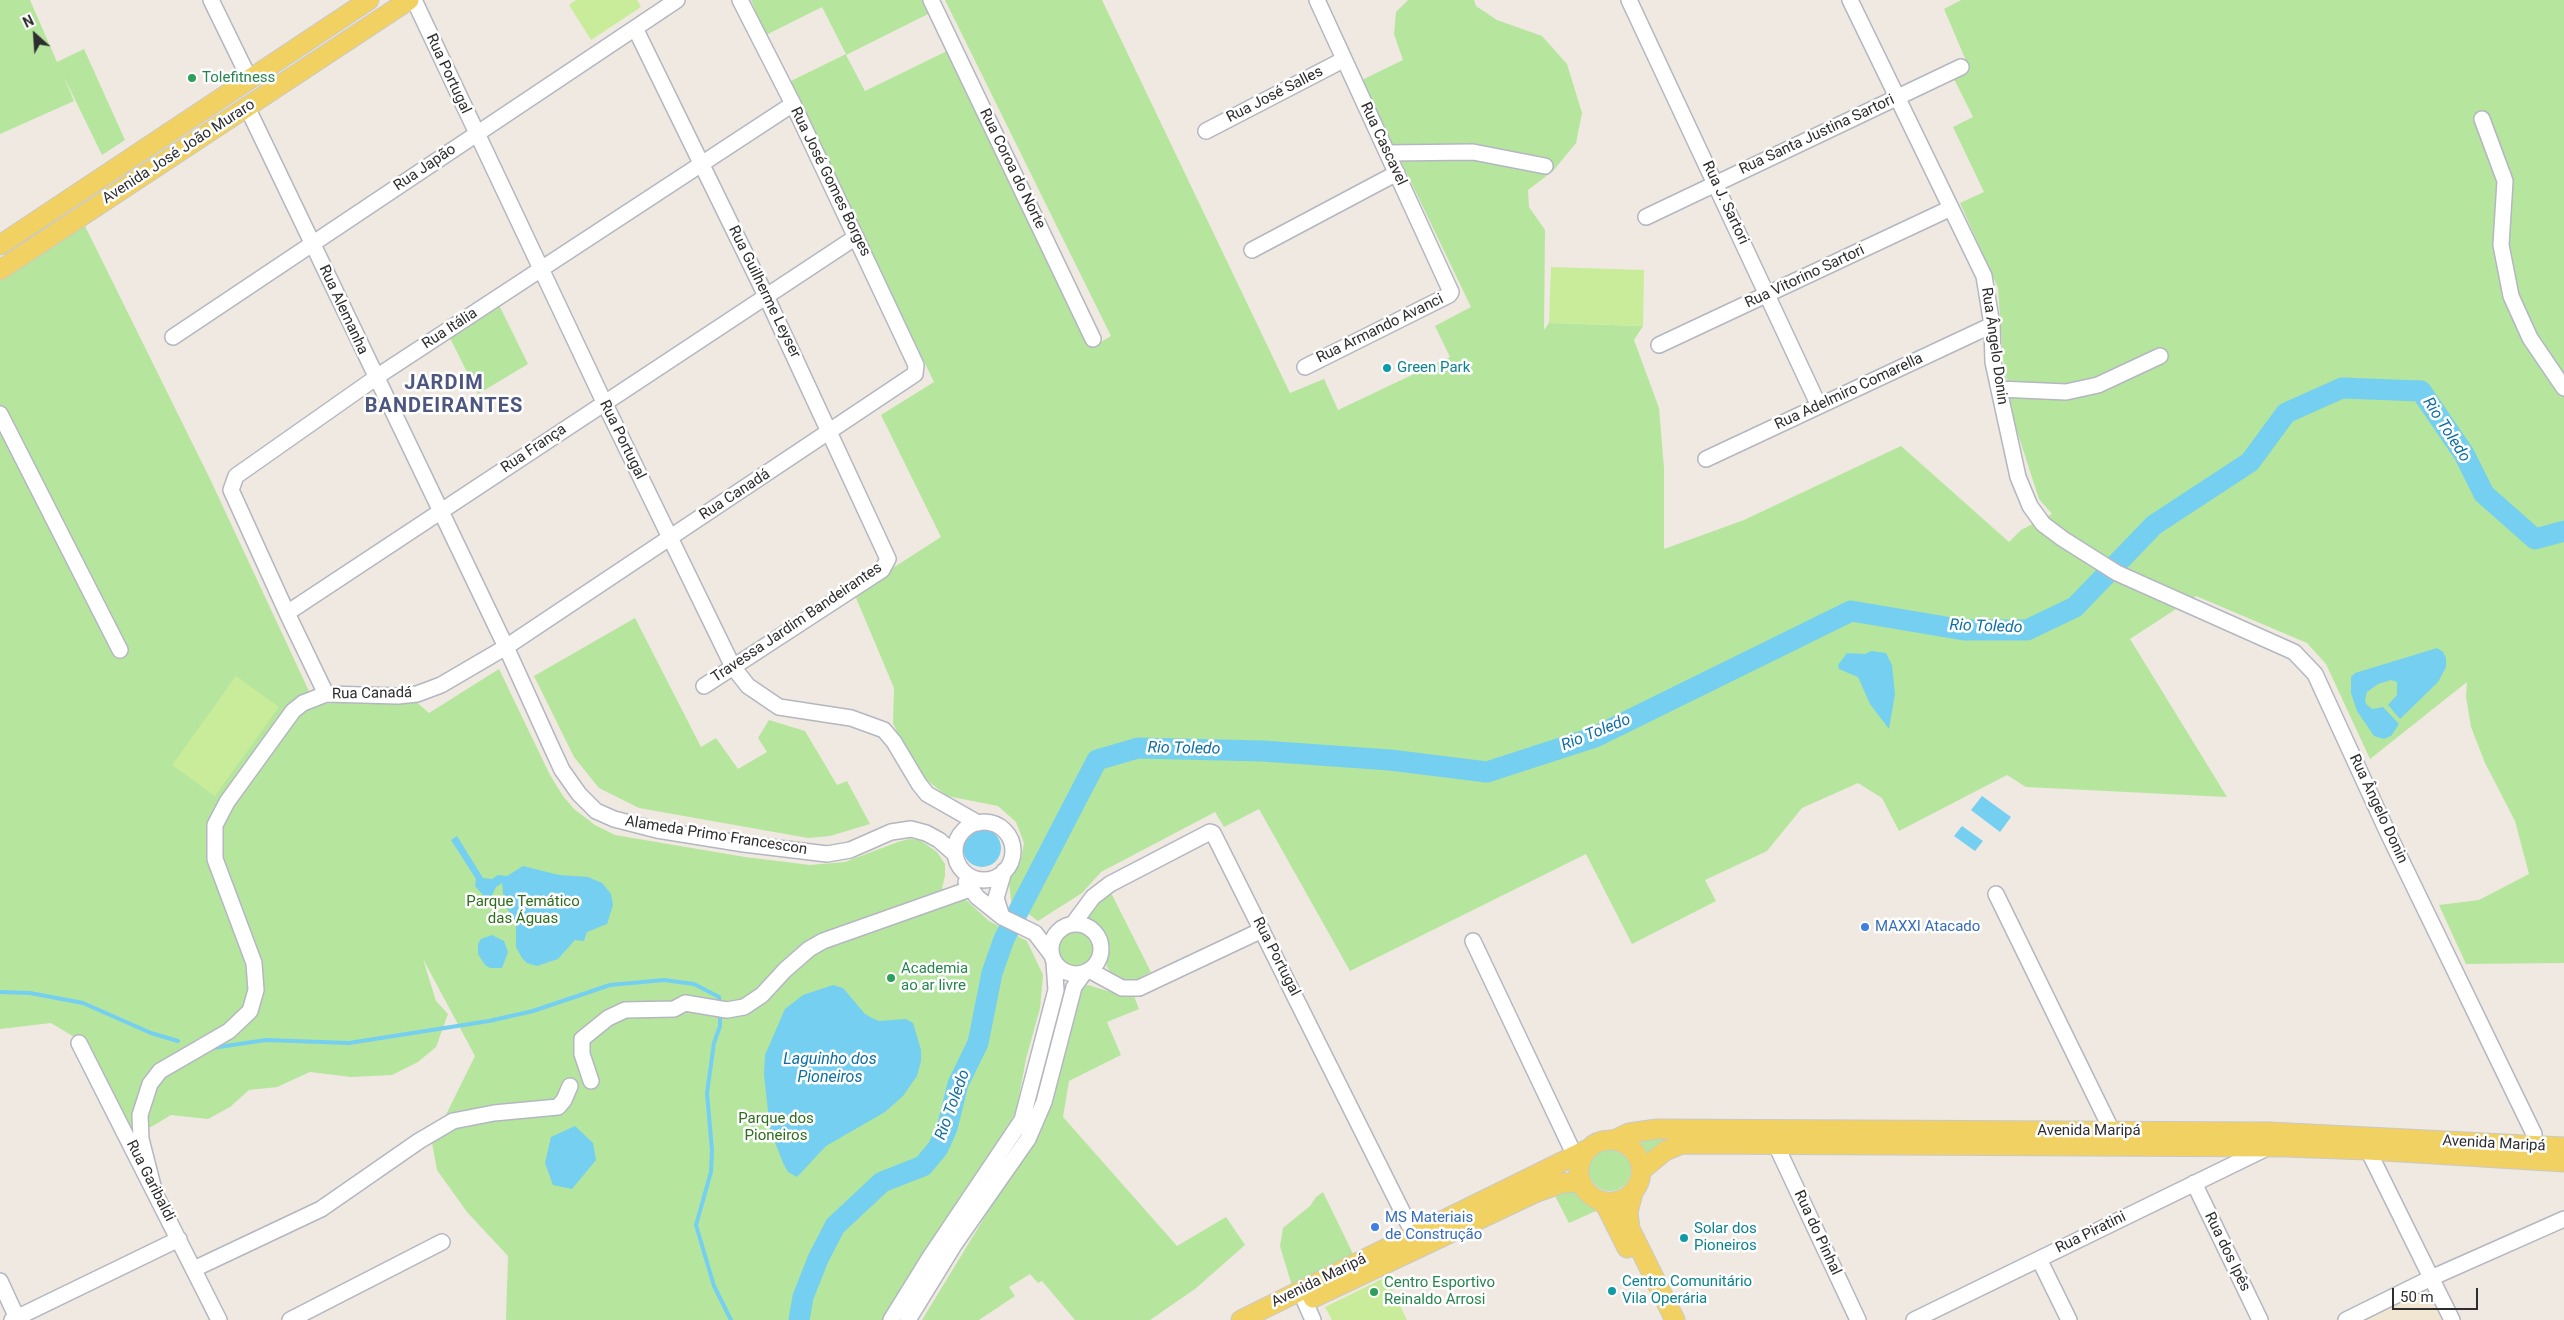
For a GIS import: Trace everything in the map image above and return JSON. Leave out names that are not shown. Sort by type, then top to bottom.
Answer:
[{"type":"main road","name":"Avenida José João Muraro","points":[[0,245],[370,0]]},
{"type":"main road","name":"Avenida José João Muraro","points":[[0,270],[408,0]]},
{"type":"main road","points":[[185,149],[175,142],[173,135],[204,110]]},
{"type":"main road","points":[[121,190],[163,158],[165,153],[164,147],[159,142],[153,142]]},
{"type":"main road","name":"Avenida Maripá","points":[[1616,1139],[1628,1133],[1657,1129],[1777,1137],[2236,1139],[2368,1143],[2532,1153],[2564,1162]]},
{"type":"main road","name":"Avenida Maripá","points":[[1642,1170],[1665,1151],[1682,1144],[1777,1137],[2112,1131],[2236,1139]]},
{"type":"main road","points":[[1662,1320],[1608,1210],[1599,1200],[1585,1190],[1581,1182],[1579,1172],[1580,1153],[1595,1144],[1616,1139],[1626,1143],[1634,1150],[1640,1160],[1641,1179],[1633,1193],[1628,1212],[1630,1228],[1675,1320]]},
{"type":"main road","name":"Avenida Maripá","points":[[2532,1153],[2564,1147]]},
{"type":"main road","name":"Avenida Maripá","points":[[1241,1320],[1580,1153]]},
{"type":"main road","name":"Avenida Maripá","points":[[1269,1320],[1537,1192],[1562,1183],[1581,1182]]},
{"type":"main road","points":[[1599,1200],[1614,1202],[1633,1193]]},
{"type":"street","points":[[211,0],[250,80]]},
{"type":"street","name":"Rua Portugal","points":[[414,0],[669,538],[733,667],[748,686],[779,707],[851,718],[884,730],[904,757],[919,784],[933,799],[965,814],[978,823]]},
{"type":"street","name":"Rua Japão","points":[[173,338],[635,28],[658,5],[677,0]]},
{"type":"street","name":"Rua José Gomes Borges","points":[[740,0],[792,104],[916,365]]},
{"type":"street","name":"Rua Coroa do Norte","points":[[931,0],[1093,338]]},
{"type":"street","name":"Rua Cascavel","points":[[1316,0],[1451,288]]},
{"type":"street","name":"Rua J. Sartori","points":[[1629,0],[1819,406]]},
{"type":"street","name":"Rua Ângelo Donin","points":[[1850,0],[1984,276],[1992,325],[1993,362],[2018,477],[2030,506],[2043,524],[2079,550],[2117,573],[2294,652],[2315,674],[2387,831],[2534,1134],[2532,1153]]},
{"type":"street","name":"Rua Guilherme Leyser","points":[[635,28],[766,296],[888,559]]},
{"type":"street","name":"Rua José Salles","points":[[1206,131],[1343,60]]},
{"type":"street","name":"Rua Santa Justina Sartori","points":[[1646,217],[1961,67]]},
{"type":"street","name":"Rua Itália","points":[[287,612],[231,490],[236,476],[376,378],[792,104]]},
{"type":"street","name":"Rua Alemanha","points":[[247,107],[506,647]]},
{"type":"street","points":[[2482,119],[2505,182],[2501,245],[2512,296],[2530,338],[2564,388]]},
{"type":"street","points":[[1387,153],[1473,152],[1545,166]]},
{"type":"street","points":[[1252,250],[1397,173]]},
{"type":"street","name":"Rua Vitorino Sartori","points":[[1660,346],[1951,208]]},
{"type":"street","name":"Rua França","points":[[287,612],[856,237]]},
{"type":"street","name":"Rua Armando Avanci","points":[[1305,367],[1449,295],[1451,288]]},
{"type":"street","name":"Rua Adelmiro Comarella","points":[[1706,459],[1992,325]]},
{"type":"street","points":[[1999,389],[2066,392],[2098,385],[2160,356]]},
{"type":"street","name":"Rua Canadá","points":[[153,1186],[141,1140],[140,1115],[150,1084],[160,1070],[229,1030],[250,1011],[256,990],[254,963],[215,859],[215,826],[227,802],[293,711],[303,703],[326,694],[398,696],[417,694],[441,685],[506,647],[830,432],[915,374],[916,365]]},
{"type":"street","points":[[0,414],[120,650]]},
{"type":"street","name":"Travessa Jardim Bandeirantes","points":[[704,686],[882,570],[888,559]]},
{"type":"street","points":[[287,612],[326,694]]},
{"type":"street","name":"Alameda Primo Francescon","points":[[506,647],[562,770],[579,794],[596,811],[614,819],[657,830],[828,854],[850,850],[891,832],[911,829],[926,833],[939,840],[962,872]]},
{"type":"street","points":[[1003,917],[996,898],[1004,871],[1012,855],[1009,838],[996,825],[978,823],[970,826],[958,838],[962,872],[1003,917],[1028,930],[1067,973],[1087,972],[1122,988],[1139,988],[1262,930]]},
{"type":"street","name":"Rua Portugal","points":[[1073,924],[1094,897],[1105,888],[1210,832],[1214,833],[1414,1235]]},
{"type":"street","points":[[962,872],[981,880],[989,879],[1004,871]]},
{"type":"street","points":[[591,1081],[582,1054],[582,1039],[608,1018],[625,1010],[674,1009],[685,1003],[737,1010],[754,1002],[785,970],[809,949],[823,941],[934,900],[962,872]]},
{"type":"street","points":[[1996,894],[2112,1131]]},
{"type":"street","points":[[891,1320],[930,1257],[1022,1120],[1027,1107],[1056,990],[1053,958],[1054,938],[1059,931],[1073,924],[1089,928],[1100,940],[1101,956],[1097,963],[1076,983],[1072,993],[1044,1102],[1028,1139],[954,1245],[908,1320]]},
{"type":"street","points":[[1028,930],[1059,931]]},
{"type":"street","points":[[1473,941],[1580,1153]]},
{"type":"street","name":"Rua Garibaldi","points":[[79,1043],[153,1186],[219,1320]]},
{"type":"street","points":[[194,1269],[321,1209],[419,1141],[453,1121],[494,1113],[558,1106],[564,1100],[570,1086]]},
{"type":"street","name":"Rua do Pinhal","points":[[1777,1137],[1858,1320]]},
{"type":"street","name":"Rua Piratini","points":[[1914,1320],[2194,1183],[2269,1140]]},
{"type":"street","points":[[2368,1143],[2452,1320]]},
{"type":"street","name":"Rua dos Ipês","points":[[2194,1183],[2260,1320]]},
{"type":"street","points":[[2346,1320],[2431,1278],[2564,1219]]},
{"type":"street","points":[[0,1281],[16,1319],[179,1239]]},
{"type":"street","points":[[290,1320],[442,1242]]},
{"type":"street","points":[[2039,1259],[2069,1320]]},
{"type":"street","points":[[1305,1302],[1313,1320]]},
{"type":"shaded area","points":[[2430,1285],[2447,1320],[2358,1320]]},
{"type":"green space","points":[[0,0],[30,0],[57,62],[84,49],[125,140],[102,155],[63,75],[74,101],[0,134]]},
{"type":"green space","points":[[576,0],[637,0],[641,7],[591,40],[569,5]]},
{"type":"green space","points":[[751,0],[923,0],[930,13],[846,55],[865,91],[947,51],[1091,348],[1111,336],[945,0],[1102,0],[1290,393],[1324,379],[1338,410],[1450,357],[1435,326],[1471,307],[1362,80],[1403,60],[1394,34],[1396,12],[1408,0],[1474,0],[1476,6],[1497,20],[1542,36],[1567,64],[1582,113],[1576,143],[1553,171],[1528,190],[1529,207],[1545,230],[1544,330],[1549,323],[1643,326],[1634,340],[1659,408],[1664,468],[1664,549],[1744,520],[1901,446],[2009,542],[2021,530],[2052,514],[2039,499],[2015,425],[2003,359],[1998,288],[1960,203],[1984,192],[1953,127],[1973,117],[1954,79],[1970,70],[1944,9],[1961,0],[2564,0],[2564,963],[2466,964],[2439,905],[2479,900],[2529,874],[2515,821],[2485,763],[2471,727],[2466,697],[2467,682],[2370,759],[2326,664],[2307,643],[2196,596],[2130,639],[2227,797],[2026,787],[2007,775],[1899,831],[1882,798],[1858,783],[1802,808],[1767,851],[1705,880],[1716,901],[1632,944],[1586,854],[1350,971],[1259,809],[1224,827],[1215,812],[1101,872],[1082,893],[1038,921],[1011,901],[1009,881],[1020,864],[1024,843],[1016,822],[998,806],[947,796],[924,778],[909,757],[893,723],[894,688],[854,593],[941,537],[881,415],[934,382],[789,82],[846,54],[822,7],[766,35]]},
{"type":"green space","points":[[85,226],[211,481],[315,704],[413,699],[429,713],[499,669],[550,775],[574,809],[595,825],[615,835],[745,857],[810,865],[845,862],[898,842],[909,839],[920,840],[937,852],[945,864],[942,888],[955,903],[965,899],[989,921],[1027,941],[1043,975],[1040,1008],[1026,1059],[1016,1112],[992,1152],[932,1241],[886,1320],[506,1320],[508,1256],[467,1212],[437,1170],[432,1143],[475,1056],[423,959],[436,1001],[448,1014],[436,1047],[418,1062],[392,1075],[351,1077],[310,1072],[277,1087],[249,1090],[230,1107],[208,1119],[171,1115],[151,1127],[126,1128],[81,1041],[51,1023],[0,1029],[0,277]]},
{"type":"green space","points":[[1551,267],[1644,270],[1643,326],[1549,323]]},
{"type":"green space","points":[[499,305],[528,364],[478,394],[450,338]]},
{"type":"green space","points":[[635,618],[701,747],[716,738],[738,769],[767,752],[758,738],[769,720],[805,731],[837,785],[847,781],[870,824],[830,836],[808,838],[639,808],[599,788],[574,757],[534,676]]},
{"type":"green space","points":[[236,676],[279,707],[215,796],[172,765]]},
{"type":"green space","points":[[1109,889],[1151,972],[1137,980],[1126,981],[1117,979],[1111,973],[1107,967],[1101,933],[1096,924],[1082,916]]},
{"type":"green space","points":[[1078,927],[1085,930],[1091,936],[1094,947],[1093,955],[1085,964],[1078,967],[1070,967],[1063,964],[1055,955],[1054,943],[1057,936],[1066,928]]},
{"type":"green space","points":[[1088,985],[1124,996],[1134,996],[1139,1009],[1107,1022],[1121,1055],[1069,1081],[1063,1117],[1177,1246],[1226,1217],[1245,1245],[1195,1289],[1150,1320],[1075,1320],[1042,1281],[1038,1283],[1030,1274],[1009,1287],[1015,1296],[979,1320],[922,1320],[1039,1128],[1076,996],[1084,986]]},
{"type":"green space","points":[[1691,1135],[1645,1161],[1637,1146],[1628,1139]]},
{"type":"green space","points":[[1614,1149],[1622,1152],[1628,1158],[1631,1170],[1628,1182],[1622,1188],[1606,1191],[1598,1188],[1592,1182],[1589,1166],[1592,1158],[1598,1152]]},
{"type":"green space","points":[[1576,1191],[1594,1201],[1598,1210],[1569,1223],[1554,1194]]},
{"type":"green space","points":[[1323,1192],[1354,1256],[1292,1286],[1280,1246],[1283,1228],[1310,1206],[1316,1197]]},
{"type":"green space","name":"Centro Esportivo Reinaldo Arrosi","points":[[1386,1277],[1407,1320],[1332,1320],[1325,1307]]},
{"type":"water","points":[[2437,648],[2443,652],[2446,658],[2446,667],[2438,682],[2400,719],[2388,705],[2397,695],[2397,682],[2391,680],[2378,684],[2367,692],[2366,704],[2372,709],[2383,707],[2399,724],[2391,736],[2384,739],[2374,736],[2357,711],[2351,693],[2351,677],[2355,673]]},
{"type":"water","points":[[1871,651],[1886,653],[1892,665],[1895,694],[1889,729],[1870,704],[1858,677],[1839,669],[1838,665],[1847,653],[1865,654]]},
{"type":"water","points":[[1982,796],[2011,817],[2000,832],[1971,810]]},
{"type":"water","points":[[1962,826],[1983,841],[1975,851],[1954,836]]},
{"type":"water","points":[[982,829],[995,835],[1001,848],[995,861],[982,867],[969,861],[963,848],[969,835]]},
{"type":"water","points":[[457,836],[483,878],[492,879],[498,875],[507,876],[523,866],[559,875],[588,877],[602,883],[611,894],[613,905],[607,924],[587,932],[584,941],[575,940],[558,959],[537,966],[527,963],[516,947],[516,924],[504,903],[502,883],[496,887],[491,897],[486,897],[481,893],[475,886],[476,879],[451,840]]},
{"type":"water","points":[[492,935],[504,941],[508,952],[502,968],[490,968],[485,965],[478,954],[478,944],[481,939]]},
{"type":"water","name":"Laguinho dos Pioneiros","points":[[833,985],[843,988],[865,1014],[872,1018],[879,1021],[906,1019],[913,1023],[921,1050],[921,1061],[917,1076],[903,1096],[885,1112],[826,1146],[797,1177],[788,1172],[770,1129],[764,1075],[765,1055],[785,1009],[803,995]]},
{"type":"water","points":[[575,1126],[593,1143],[596,1160],[572,1189],[553,1185],[545,1163],[551,1137]]},
{"type":"waterway","name":"Rio Toledo","points":[[799,1320],[803,1297],[818,1259],[835,1226],[882,1182],[923,1166],[938,1148],[947,1128],[958,1084],[978,1043],[992,973],[1004,939],[1097,760],[1138,748],[1263,751],[1390,760],[1487,772],[1595,737],[1851,611],[1964,630],[2027,630],[2075,607],[2154,525],[2250,462],[2286,413],[2342,388],[2421,391],[2464,454],[2484,494],[2535,539],[2564,531]]},
{"type":"waterway","points":[[212,1048],[266,1040],[349,1043],[489,1021],[533,1011],[610,985],[664,980],[694,984],[719,997],[720,1006]]},
{"type":"waterway","points":[[0,992],[30,993],[83,1003],[151,1033],[178,1041]]},
{"type":"waterway","points":[[720,1013],[720,1026],[714,1043],[707,1093],[712,1150],[711,1172],[696,1225],[714,1286],[731,1320]]},
{"type":"place","name":"Tolefitness","points":[[192,78]]},
{"type":"place","name":"Green Park","points":[[1387,368]]},
{"type":"place","name":"MAXXI Atacado","points":[[1865,927]]},
{"type":"place","name":"Academia ao ar livre","points":[[891,978]]},
{"type":"place","name":"MS Materiais de Construção","points":[[1375,1227]]},
{"type":"place","name":"Solar dos Pioneiros","points":[[1684,1238]]},
{"type":"place","name":"Centro Comunitário Vila Operária","points":[[1612,1291]]},
{"type":"place","name":"Centro Esportivo Reinaldo Arrosi","points":[[1374,1292]]},
{"type":"district","name":"JARDIM BANDEIRANTES","points":[[444,396]]},
{"type":"park label","name":"Parque Temático das Águas","points":[[523,910]]},
{"type":"park label","name":"Parque dos Pioneiros","points":[[776,1128]]}]
